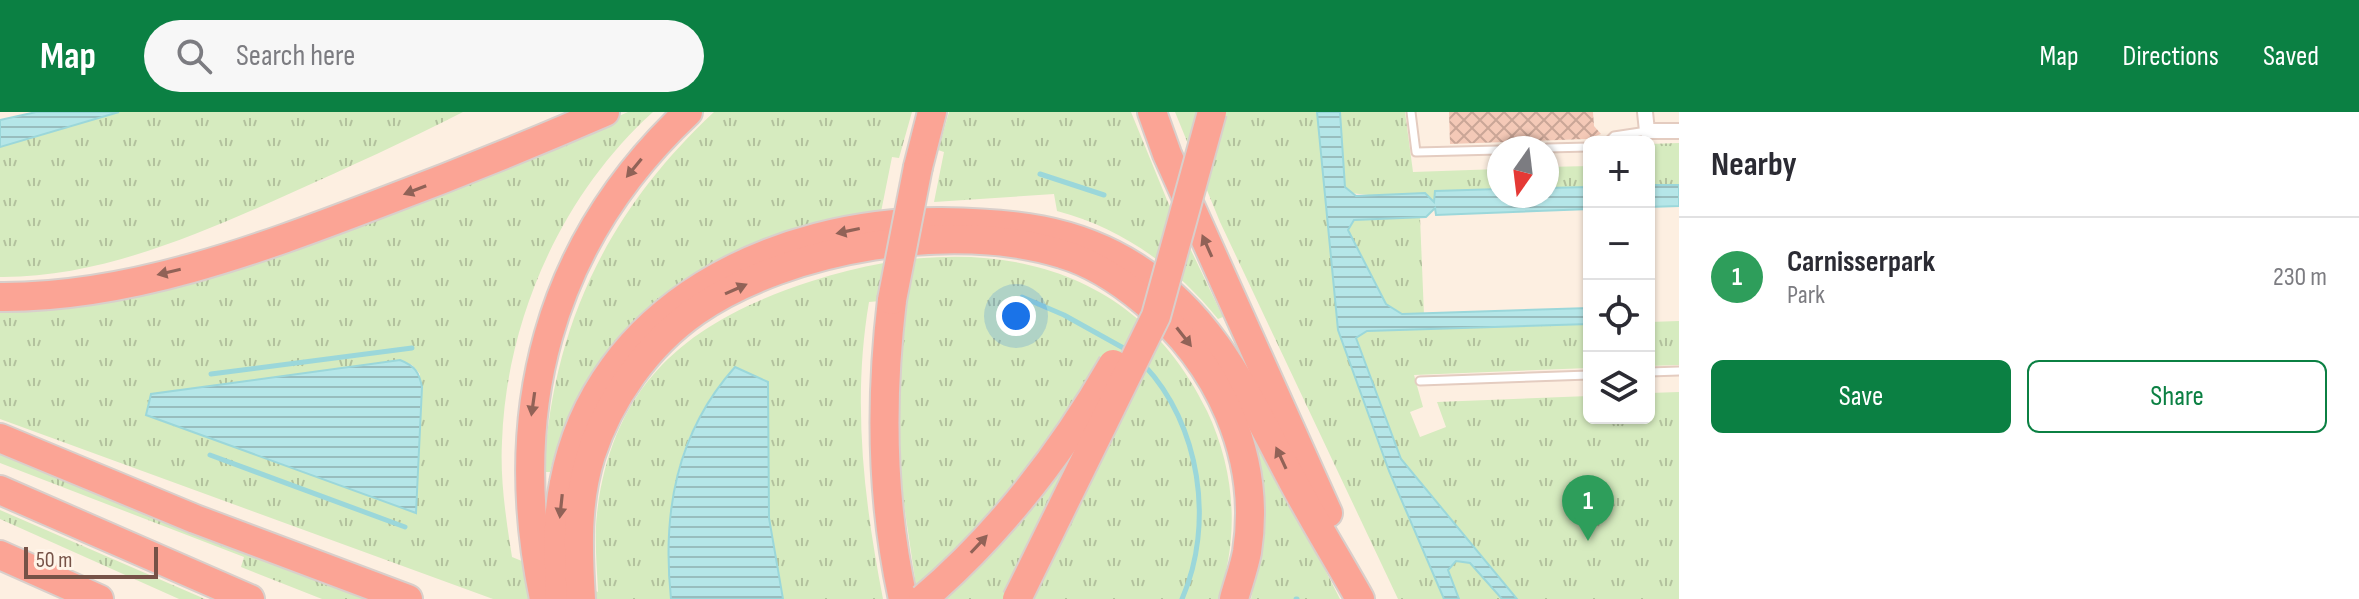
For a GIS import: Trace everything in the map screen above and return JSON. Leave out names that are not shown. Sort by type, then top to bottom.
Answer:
[{"type":"highway","points":[[0,297],[113,285],[254,250],[423,187],[605,112]]},
{"type":"highway","points":[[560,588],[529,489],[530,429],[546,339],[556,309],[597,219],[636,166],[688,112]]},
{"type":"highway","points":[[903,599],[884,467],[883,391],[892,300],[932,112]]},
{"type":"highway","points":[[1152,112],[1218,272],[1305,455],[1361,599]]},
{"type":"highway","points":[[1017,599],[1156,316],[1212,112]]},
{"type":"highway","points":[[923,599],[1015,504],[1093,399],[1151,292],[1182,221]]},
{"type":"highway","points":[[560,588],[561,496],[580,429],[611,373],[671,306],[708,279],[803,241],[909,222],[1007,223],[1048,229],[1092,244],[1136,267],[1186,309],[1234,369],[1361,599]]},
{"type":"highway","points":[[560,588],[595,445],[611,408],[632,376],[676,326],[727,293],[806,263],[881,246],[980,241],[1044,249],[1098,269],[1176,327],[1206,367],[1229,408],[1244,458],[1249,503],[1247,552],[1234,599]]},
{"type":"highway","points":[[0,438],[195,519],[408,599]]},
{"type":"highway","points":[[0,490],[250,599]]},
{"type":"highway","points":[[0,555],[99,599]]},
{"type":"street","points":[[1645,112],[1647,131],[1679,131]]},
{"type":"lane","points":[[1411,112],[1416,152],[1487,150]]},
{"type":"lane","points":[[1614,136],[1647,131]]},
{"type":"lane","points":[[1559,148],[1583,147]]},
{"type":"lane","points":[[1655,372],[1679,371]]},
{"type":"lane","points":[[1420,381],[1583,375]]},
{"type":"green space","points":[[119,112],[463,112],[257,208],[150,250],[75,270],[0,277],[0,147]]},
{"type":"green space","points":[[628,112],[653,112],[592,181],[566,220],[545,262],[514,350],[502,442],[503,485],[512,557],[598,592],[597,513],[606,466],[620,426],[640,391],[665,362],[695,336],[730,315],[812,281],[870,266],[928,258],[984,258],[1038,267],[1089,286],[1134,316],[1174,357],[1207,411],[1229,480],[1230,552],[1218,599],[918,599],[899,471],[892,300],[869,302],[861,377],[862,451],[870,525],[883,599],[783,599],[769,518],[767,468],[735,367],[698,420],[677,476],[669,535],[671,599],[493,599],[0,419],[0,311],[95,302],[183,283],[226,270],[392,209]],"holes":[[[400,360],[412,365],[420,374],[415,513],[147,415]]]},
{"type":"green space","points":[[714,112],[912,112],[899,158],[892,157],[881,212],[823,222],[768,238],[717,261],[672,289],[631,324],[597,366],[570,415],[550,472],[544,472],[549,419],[559,368],[573,320],[592,274],[644,189]]},
{"type":"green space","points":[[949,112],[1131,112],[1167,200],[1223,317],[1218,319],[1166,266],[1146,252],[1104,228],[1057,211],[1054,194],[934,202],[944,152],[938,150]]},
{"type":"green space","points":[[1175,112],[1317,112],[1338,330],[1389,471],[1444,599],[1398,599],[1220,222]]},
{"type":"green space","points":[[1340,112],[1405,112],[1413,172],[1487,169],[1487,189],[1436,191],[1435,202],[1350,193],[1345,187]]},
{"type":"green space","points":[[1679,143],[1679,185],[1655,185],[1655,144]]},
{"type":"green space","points":[[1583,166],[1583,187],[1559,188],[1559,167]]},
{"type":"green space","points":[[1420,217],[1424,315],[1403,314],[1386,304],[1348,230],[1353,220]]},
{"type":"green space","points":[[1679,321],[1679,365],[1655,366],[1655,322]]},
{"type":"green space","points":[[1583,324],[1583,368],[1414,375],[1423,407],[1410,412],[1420,437],[1446,427],[1437,402],[1583,396],[1583,424],[1655,424],[1655,393],[1679,392],[1679,599],[1517,599],[1401,459],[1356,338],[1367,331]]},
{"type":"green space","points":[[1235,393],[1340,599],[1251,599],[1260,544],[1260,495],[1252,446]]},
{"type":"green space","points":[[0,451],[382,599],[322,599],[241,567],[244,557],[0,463]]},
{"type":"green space","points":[[0,510],[205,599],[179,599],[0,519]]},
{"type":"green space","points":[[1456,561],[1470,563],[1502,599],[1459,599],[1448,570]]},
{"type":"water","points":[[36,112],[119,112],[0,147],[0,120]]},
{"type":"water","points":[[1317,112],[1340,112],[1345,187],[1356,196],[1425,193],[1434,202],[1435,191],[1487,189],[1487,208],[1559,208],[1559,188],[1583,187],[1583,209],[1436,215],[1435,208],[1426,217],[1354,220],[1348,230],[1386,304],[1402,314],[1583,308],[1583,324],[1367,331],[1356,338],[1401,459],[1517,599],[1502,599],[1470,563],[1456,561],[1448,570],[1459,599],[1444,599],[1389,471],[1338,330]]},
{"type":"water","points":[[1655,185],[1679,185],[1679,206],[1655,207]]},
{"type":"water","points":[[400,360],[416,370],[422,387],[416,513],[146,415],[151,394]]},
{"type":"water","points":[[735,367],[768,382],[769,518],[783,599],[671,599],[669,536],[672,505],[686,447],[715,392]]},
{"type":"building","points":[[1449,112],[1593,112],[1594,126],[1601,134],[1583,136],[1583,139],[1559,140],[1559,136],[1487,136],[1487,143],[1450,144]]},
{"type":"waterway","points":[[1040,174],[1104,195]]},
{"type":"waterway","points":[[1022,297],[1064,315],[1127,350]]},
{"type":"waterway","points":[[211,374],[412,348]]},
{"type":"waterway","points":[[1144,365],[1163,389],[1178,416],[1196,476],[1198,539],[1182,599]]},
{"type":"waterway","points":[[210,455],[405,527]]},
{"type":"place","name":"Carnisserpark","points":[[1588,541]]}]
